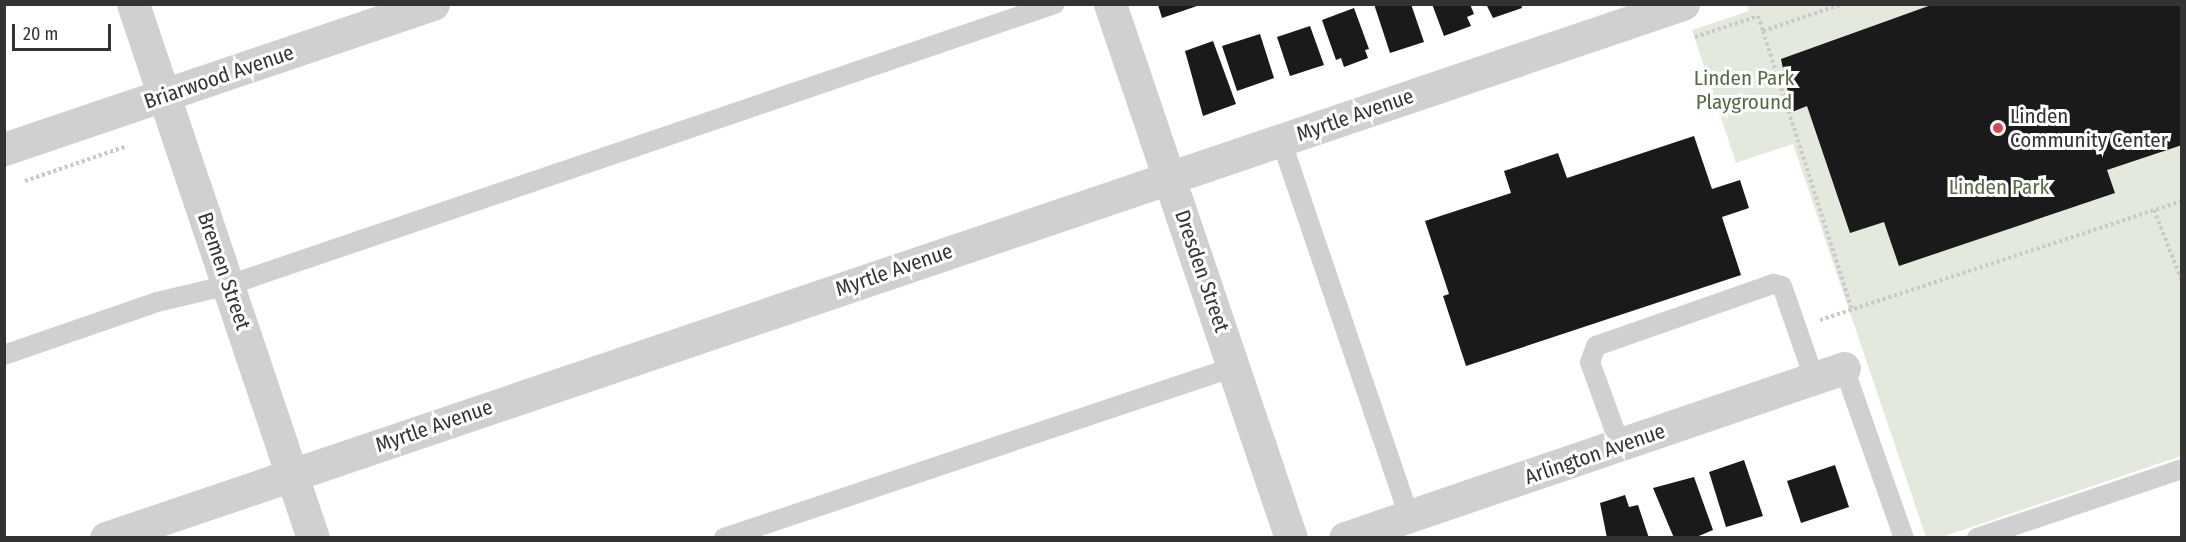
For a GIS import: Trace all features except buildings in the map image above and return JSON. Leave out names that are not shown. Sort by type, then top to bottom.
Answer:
[{"type":"street","name":"Bremen Street","points":[[133,4],[313,537]]},
{"type":"street","name":"Briarwood Avenue","points":[[4,149],[433,4]]},
{"type":"street","name":"Dresden Street","points":[[1110,4],[1291,537]]},
{"type":"street","name":"Myrtle Avenue","points":[[106,537],[1683,4]]},
{"type":"street","name":"Arlington Avenue","points":[[1345,537],[1829,373]]},
{"type":"lane","points":[[4,355],[157,302],[229,285],[1056,4]]},
{"type":"lane","points":[[1281,140],[1409,516]]},
{"type":"lane","points":[[1620,445],[1590,362],[1596,346],[1773,284],[1782,286],[1796,328],[1829,373],[1904,537]]},
{"type":"lane","points":[[724,537],[1234,367]]},
{"type":"lane","points":[[1977,537],[2181,469]]},
{"type":"path","points":[[1763,31],[1842,4]]},
{"type":"path","points":[[1694,38],[1758,16],[1852,310]]},
{"type":"path","points":[[25,181],[127,146]]},
{"type":"path","points":[[1796,328],[2181,201]]},
{"type":"path","points":[[2154,210],[2181,281]]},
{"type":"green space","name":"Linden Park","points":[[1747,5],[2181,5],[2181,456],[1942,537],[1926,537],[1793,144],[1736,163],[1692,30],[1749,11]]},
{"type":"place","name":"Linden Community Center","points":[[1998,128]]},
{"type":"park label","name":"Linden Park Playground","points":[[1744,90]]}]
